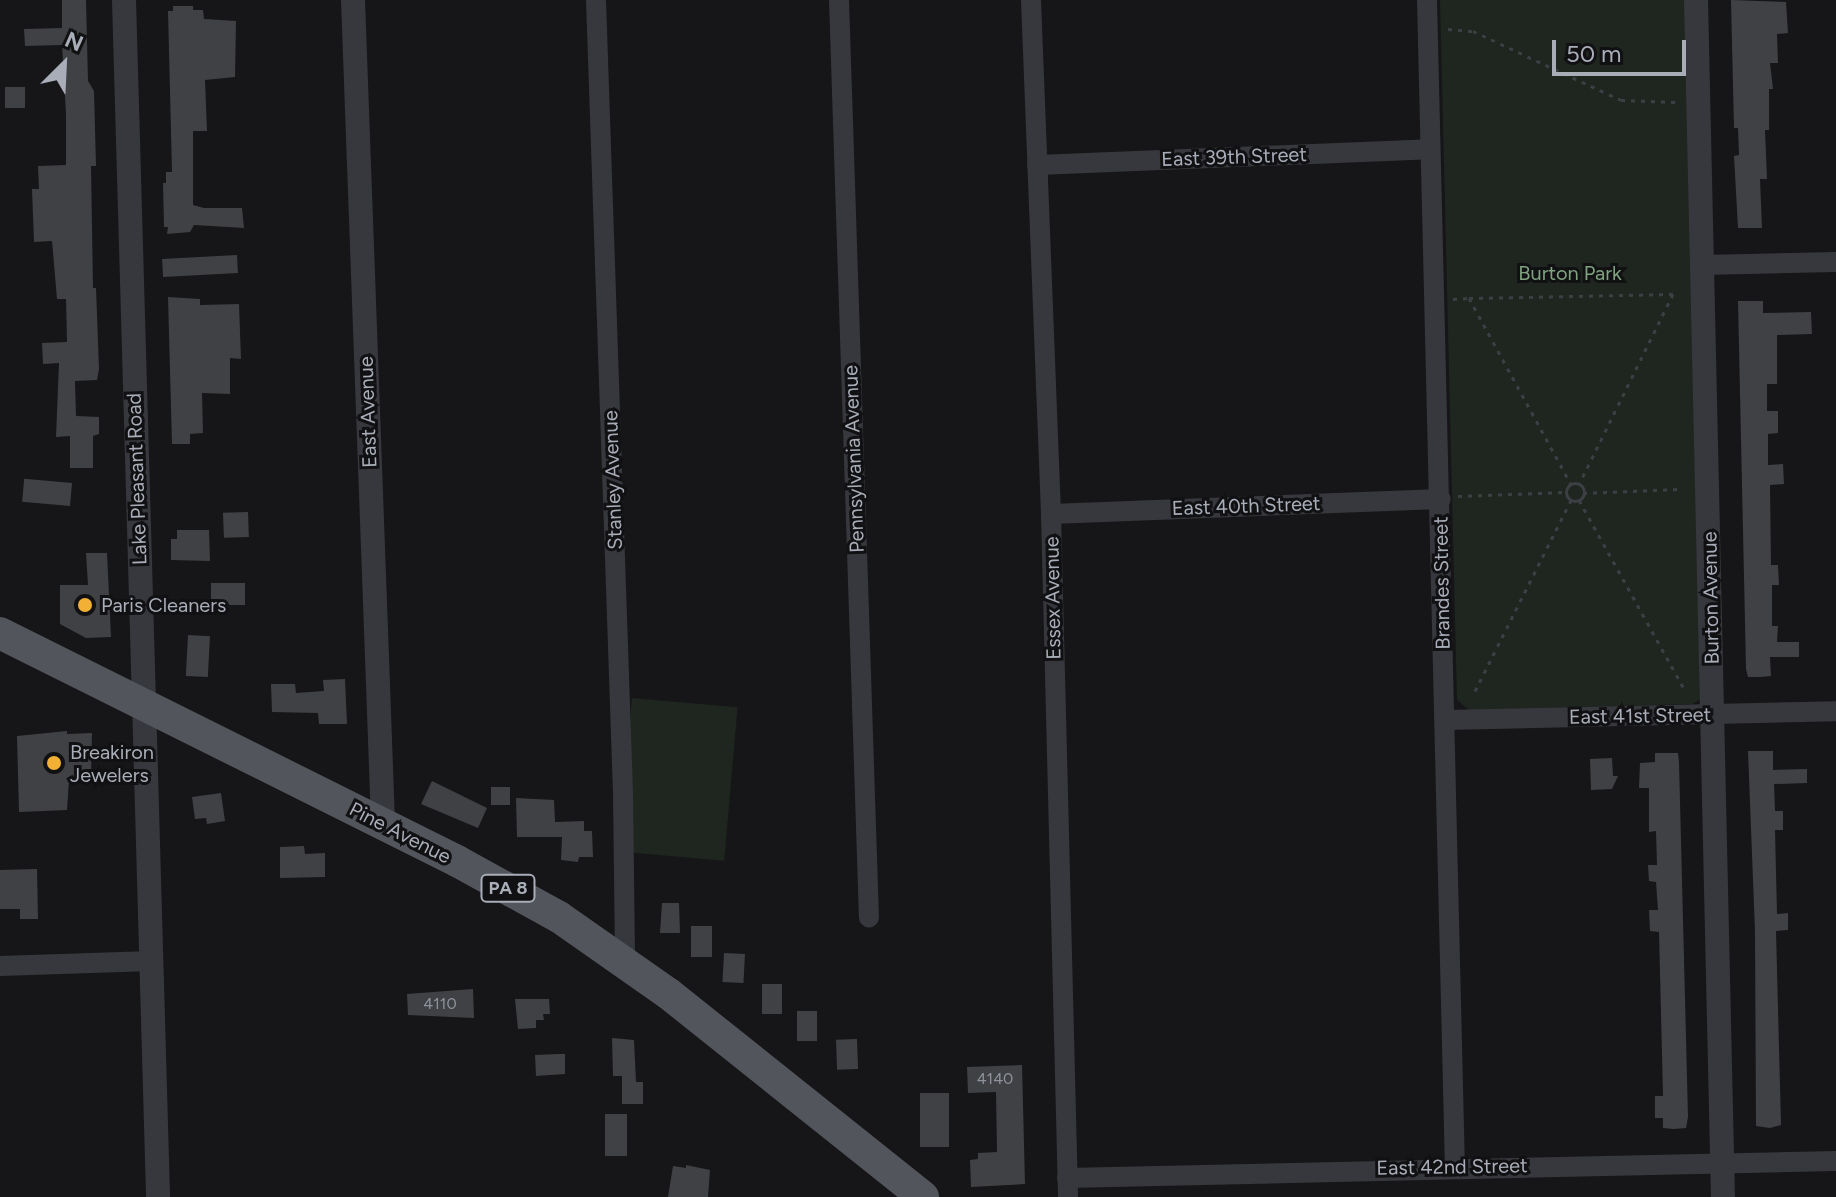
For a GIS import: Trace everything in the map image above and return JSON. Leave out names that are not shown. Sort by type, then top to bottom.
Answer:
[{"type":"main road","name":"Pine Avenue","points":[[0,633],[528,899],[625,960],[923,1197]]},
{"type":"street","name":"Lake Pleasant Road","points":[[124,0],[158,1197]]},
{"type":"street","name":"East Avenue","points":[[353,0],[383,824]]},
{"type":"street","name":"Stanley Avenue","points":[[596,0],[623,777],[625,960]]},
{"type":"street","name":"Pennsylvania Avenue","points":[[839,0],[869,918]]},
{"type":"street","name":"Essex Avenue","points":[[1031,0],[1051,514],[1068,1188]]},
{"type":"street","name":"Brandes Street","points":[[1427,0],[1430,149],[1446,497],[1445,720],[1455,1167]]},
{"type":"street","name":"Burton Avenue","points":[[1696,0],[1723,1197]]},
{"type":"street","name":"East 39th Street","points":[[1037,165],[1430,149]]},
{"type":"street","points":[[1702,265],[1836,262]]},
{"type":"street","name":"East 40th Street","points":[[1051,514],[1446,497]]},
{"type":"street","name":"East 41st Street","points":[[1445,720],[1836,711]]},
{"type":"street","points":[[0,966],[152,961]]},
{"type":"street","name":"East 42nd Street","points":[[1068,1188],[1455,1167],[1836,1161]]},
{"type":"path","points":[[1448,29],[1473,31],[1621,100],[1682,102]]},
{"type":"path","points":[[1448,299],[1674,294],[1579,484]]},
{"type":"path","points":[[1469,298],[1571,484]]},
{"type":"path","points":[[1566,492],[1571,484]]},
{"type":"path","points":[[1571,484],[1579,484]]},
{"type":"path","points":[[1579,484],[1583,493]]},
{"type":"path","points":[[1583,493],[1679,489]]},
{"type":"path","points":[[1446,497],[1566,492]]},
{"type":"path","points":[[1566,492],[1571,500]]},
{"type":"path","points":[[1579,500],[1583,493]]},
{"type":"path","points":[[1571,500],[1579,500]]},
{"type":"path","points":[[1475,691],[1571,500]]},
{"type":"path","points":[[1579,500],[1683,687]]},
{"type":"green space","name":"Burton Park","points":[[1440,0],[1685,0],[1700,699],[1693,704],[1469,710],[1457,700]]},
{"type":"green space","points":[[632,698],[738,707],[724,861],[619,851]]},
{"type":"building","points":[[62,0],[86,0],[88,81],[94,91],[96,166],[91,166],[93,288],[96,288],[99,369],[97,380],[75,381],[76,416],[99,417],[99,434],[93,436],[93,468],[70,468],[70,436],[56,437],[59,363],[43,364],[42,343],[67,342],[66,299],[57,299],[52,241],[34,242],[32,189],[39,189],[38,166],[66,165],[66,114],[62,45],[25,46],[24,29],[62,28]]},
{"type":"building","points":[[1731,0],[1786,2],[1788,33],[1777,34],[1778,63],[1770,63],[1773,89],[1769,89],[1769,130],[1765,130],[1767,179],[1760,179],[1762,228],[1738,228],[1734,156],[1739,155],[1738,128],[1734,128]]},
{"type":"building","points":[[173,6],[193,6],[193,10],[203,10],[204,19],[236,21],[235,77],[205,80],[207,131],[193,131],[193,205],[242,208],[244,228],[194,225],[190,232],[167,234],[168,227],[164,227],[163,183],[166,183],[166,172],[172,172],[168,11],[173,11]]},
{"type":"building","points":[[5,87],[25,87],[25,108],[5,108]]},
{"type":"building","points":[[237,255],[238,273],[163,277],[162,259]]},
{"type":"building","points":[[168,297],[200,299],[200,305],[239,304],[241,359],[230,358],[230,394],[202,393],[203,433],[190,434],[190,444],[172,444]]},
{"type":"building","points":[[1738,301],[1763,301],[1763,313],[1811,312],[1812,334],[1777,335],[1777,384],[1767,384],[1767,411],[1778,411],[1778,433],[1768,434],[1768,465],[1783,464],[1784,484],[1770,485],[1771,565],[1778,565],[1779,585],[1772,585],[1772,626],[1778,626],[1777,642],[1799,642],[1799,657],[1770,657],[1771,676],[1760,677],[1748,677],[1746,669]]},
{"type":"building","points":[[24,479],[72,483],[70,506],[22,502]]},
{"type":"building","points":[[248,512],[249,537],[224,538],[223,513]]},
{"type":"building","points":[[177,530],[209,530],[210,561],[171,560],[171,539],[177,539]]},
{"type":"building","name":"Paris Cleaners","points":[[86,553],[107,553],[111,637],[86,638],[60,624],[60,585],[88,585]]},
{"type":"building","points":[[211,583],[245,583],[245,605],[211,605]]},
{"type":"building","points":[[188,635],[210,636],[208,677],[186,676]]},
{"type":"building","points":[[345,679],[347,724],[319,724],[318,713],[272,712],[271,684],[295,684],[296,693],[324,691],[323,680]]},
{"type":"building","name":"Breakiron Jewelers","points":[[67,731],[67,734],[92,733],[91,777],[69,780],[67,810],[19,812],[17,736]]},
{"type":"building","points":[[1748,751],[1773,751],[1773,770],[1807,769],[1807,783],[1774,784],[1775,811],[1783,811],[1783,830],[1775,830],[1777,914],[1788,913],[1788,930],[1776,931],[1781,1125],[1770,1128],[1756,1126],[1755,931]]},
{"type":"building","points":[[1655,753],[1678,753],[1679,762],[1688,1117],[1686,1128],[1674,1129],[1663,1128],[1663,1118],[1655,1118],[1655,1096],[1663,1096],[1659,932],[1650,931],[1649,910],[1658,910],[1656,882],[1649,881],[1648,865],[1657,865],[1656,831],[1649,832],[1649,788],[1639,788],[1640,763],[1655,762]]},
{"type":"building","points":[[1612,758],[1613,776],[1618,776],[1612,789],[1591,790],[1590,759]]},
{"type":"building","points":[[432,781],[487,808],[478,828],[421,804]]},
{"type":"building","points":[[491,787],[510,787],[510,805],[491,805]]},
{"type":"building","points":[[221,793],[225,821],[207,824],[206,818],[195,819],[192,797]]},
{"type":"building","points":[[516,798],[554,800],[555,822],[584,821],[584,831],[592,831],[593,857],[579,857],[578,862],[561,860],[562,837],[517,837]]},
{"type":"building","points":[[304,846],[305,854],[325,853],[325,877],[280,878],[280,847]]},
{"type":"building","points":[[37,869],[38,919],[20,919],[20,909],[0,909],[0,870]]},
{"type":"building","points":[[662,903],[679,903],[680,933],[660,933]]},
{"type":"building","points":[[691,926],[712,926],[712,957],[691,957]]},
{"type":"building","points":[[724,953],[745,954],[743,983],[722,982]]},
{"type":"building","points":[[762,984],[782,984],[782,1014],[762,1014]]},
{"type":"building","points":[[473,989],[474,1018],[408,1015],[407,994]]},
{"type":"building","points":[[515,999],[549,999],[550,1014],[543,1014],[544,1020],[536,1020],[536,1028],[518,1029]]},
{"type":"building","points":[[797,1011],[817,1011],[817,1041],[797,1041]]},
{"type":"building","points":[[612,1038],[634,1040],[636,1082],[643,1082],[643,1104],[622,1104],[622,1076],[613,1076]]},
{"type":"building","points":[[857,1039],[858,1069],[837,1070],[836,1040]]},
{"type":"building","points":[[565,1054],[565,1074],[536,1076],[535,1055]]},
{"type":"building","points":[[1022,1065],[1025,1184],[971,1187],[970,1160],[978,1159],[978,1153],[997,1152],[996,1092],[968,1093],[967,1067]]},
{"type":"building","points":[[920,1093],[949,1093],[949,1147],[920,1147]]},
{"type":"building","points":[[605,1114],[627,1114],[627,1156],[605,1156]]},
{"type":"building","points":[[686,1165],[710,1170],[708,1197],[668,1197],[673,1166],[686,1168]]},
{"type":"place","name":"Paris Cleaners","points":[[85,605]]},
{"type":"place","name":"Breakiron Jewelers","points":[[54,763]]}]
